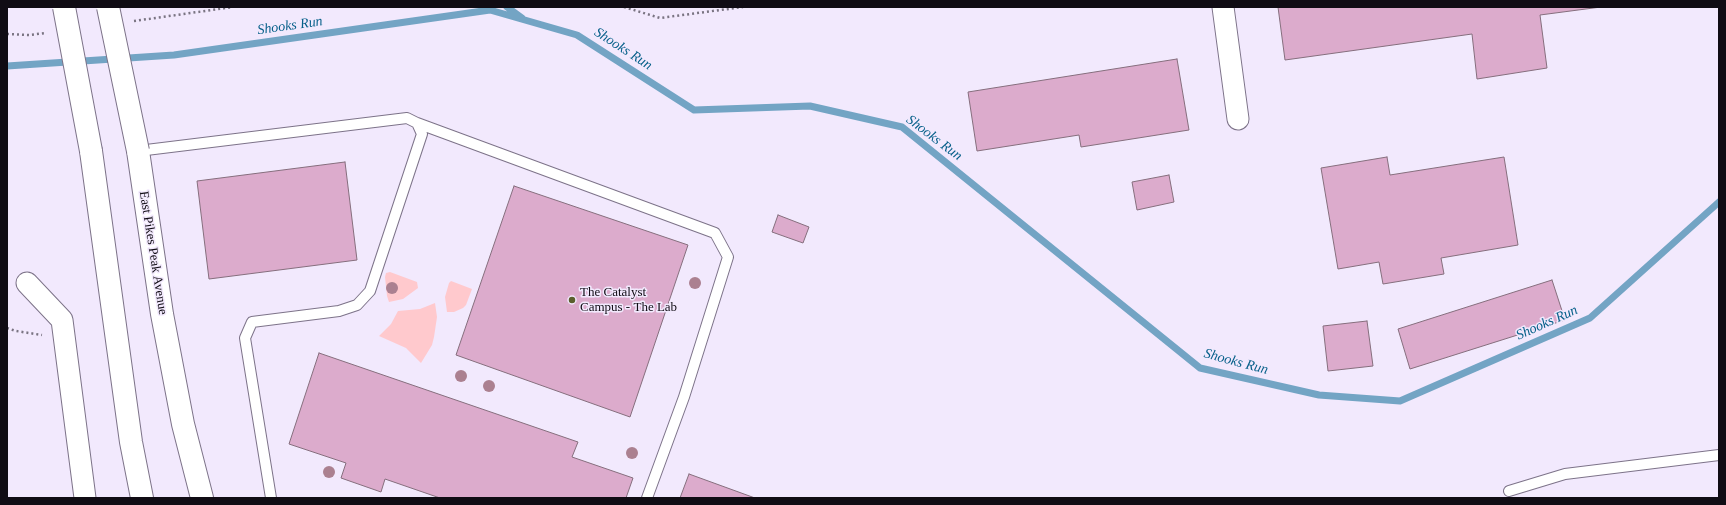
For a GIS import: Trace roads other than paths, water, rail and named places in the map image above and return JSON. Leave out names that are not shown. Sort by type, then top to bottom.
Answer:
[{"type":"main road","points":[[64,7],[91,151],[131,442],[142,498]]},
{"type":"main road","name":"East Pikes Peak Avenue","points":[[108,7],[138,151],[162,314],[183,424],[202,498]]},
{"type":"street","points":[[1223,7],[1238,119]]},
{"type":"street","points":[[27,283],[62,320],[85,498]]},
{"type":"lane","points":[[138,151],[408,118],[715,233],[728,257],[684,397],[647,498]]},
{"type":"lane","points":[[271,498],[245,338],[252,322],[339,311],[356,305],[370,290],[422,134],[418,123]]},
{"type":"lane","points":[[1509,491],[1565,474],[1719,455]]},
{"type":"waterway","points":[[507,7],[522,18]]},
{"type":"waterway","name":"Shooks Run","points":[[7,66],[174,55],[490,10],[577,35],[694,110],[810,106],[902,127],[1200,368],[1319,395],[1400,401],[1590,318],[1719,202]]},
{"type":"place","name":"The Catalyst Campus - The Lab","points":[[572,300]]}]
